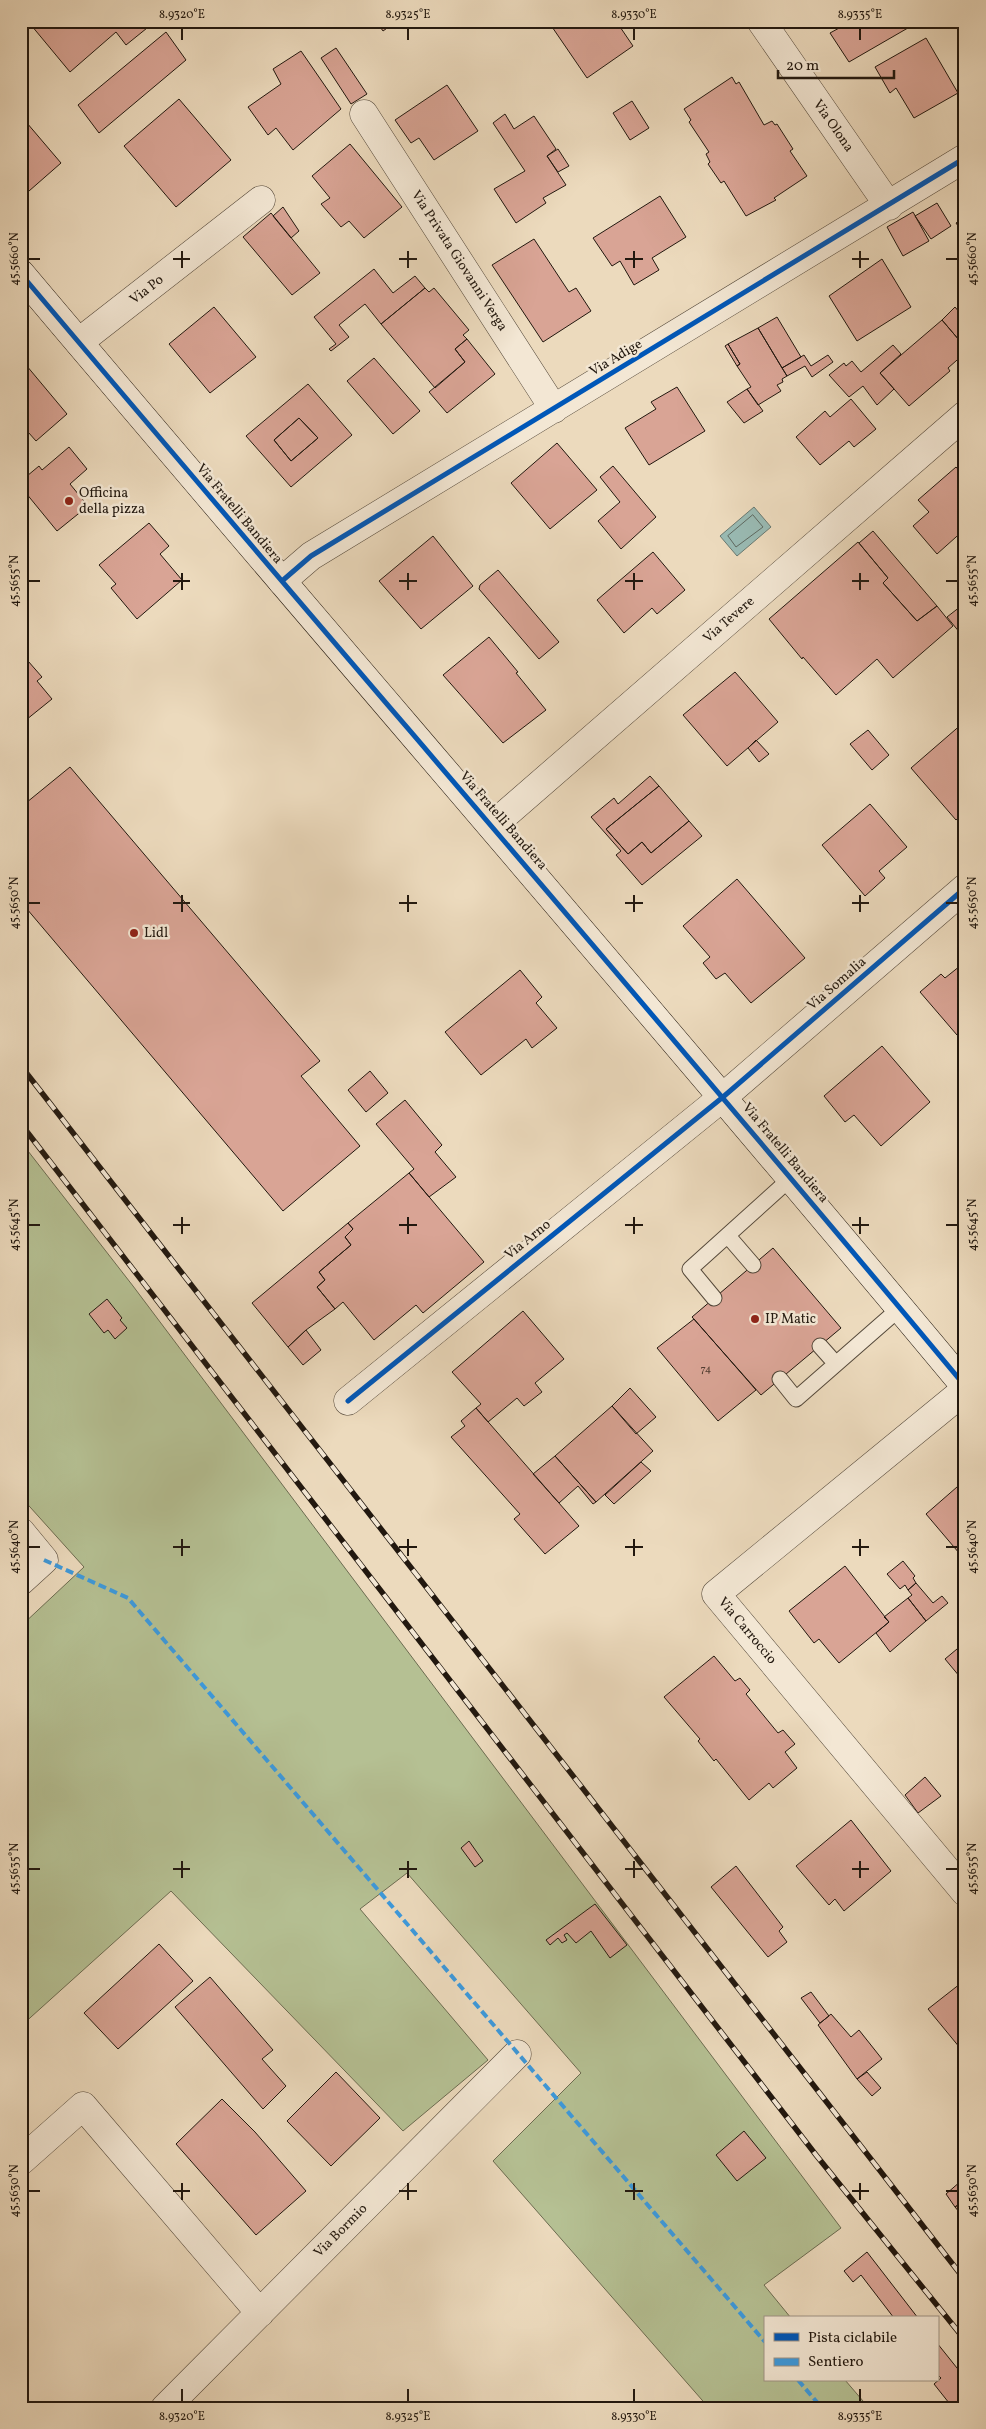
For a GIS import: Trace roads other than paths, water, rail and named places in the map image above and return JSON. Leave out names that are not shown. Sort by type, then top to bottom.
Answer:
[{"type":"street","name":"Via Olona","points":[[760,21],[889,206]]},
{"type":"street","name":"Via Privata Giovanni Verga","points":[[364,114],[554,409]]},
{"type":"street","name":"Via Adige","points":[[282,581],[311,556],[965,158]]},
{"type":"street","name":"Via Po","points":[[79,342],[261,200]]},
{"type":"street","name":"Via Fratelli Bandiera","points":[[21,274],[723,1097],[965,1386]]},
{"type":"street","name":"Via Tevere","points":[[492,825],[965,415]]},
{"type":"street","name":"Via Somalia","points":[[723,1097],[965,888]]},
{"type":"street","name":"Via Arno","points":[[348,1401],[723,1097]]},
{"type":"street","name":"Via Carroccio","points":[[965,1390],[716,1594],[965,1892]]},
{"type":"street","points":[[21,1532],[44,1560],[21,1581]]},
{"type":"street","name":"Via Bormio","points":[[165,2408],[517,2054]]},
{"type":"street","points":[[21,2161],[83,2106],[260,2313]]},
{"type":"lane","points":[[714,1298],[690,1269],[791,1178]]},
{"type":"lane","points":[[728,1236],[753,1265]]},
{"type":"lane","points":[[780,1379],[796,1399],[900,1308]]},
{"type":"lane","points":[[820,1346],[836,1364]]},
{"type":"water","points":[[754,507],[771,527],[737,556],[720,536]]},
{"type":"railway","points":[[21,1066],[965,2280]]},
{"type":"railway","points":[[21,1124],[816,2155],[965,2340]]},
{"type":"place","name":"Officina della pizza","points":[[69,501]]},
{"type":"place","name":"Lidl","points":[[134,933]]},
{"type":"place","name":"IP Matic","points":[[755,1319]]}]
